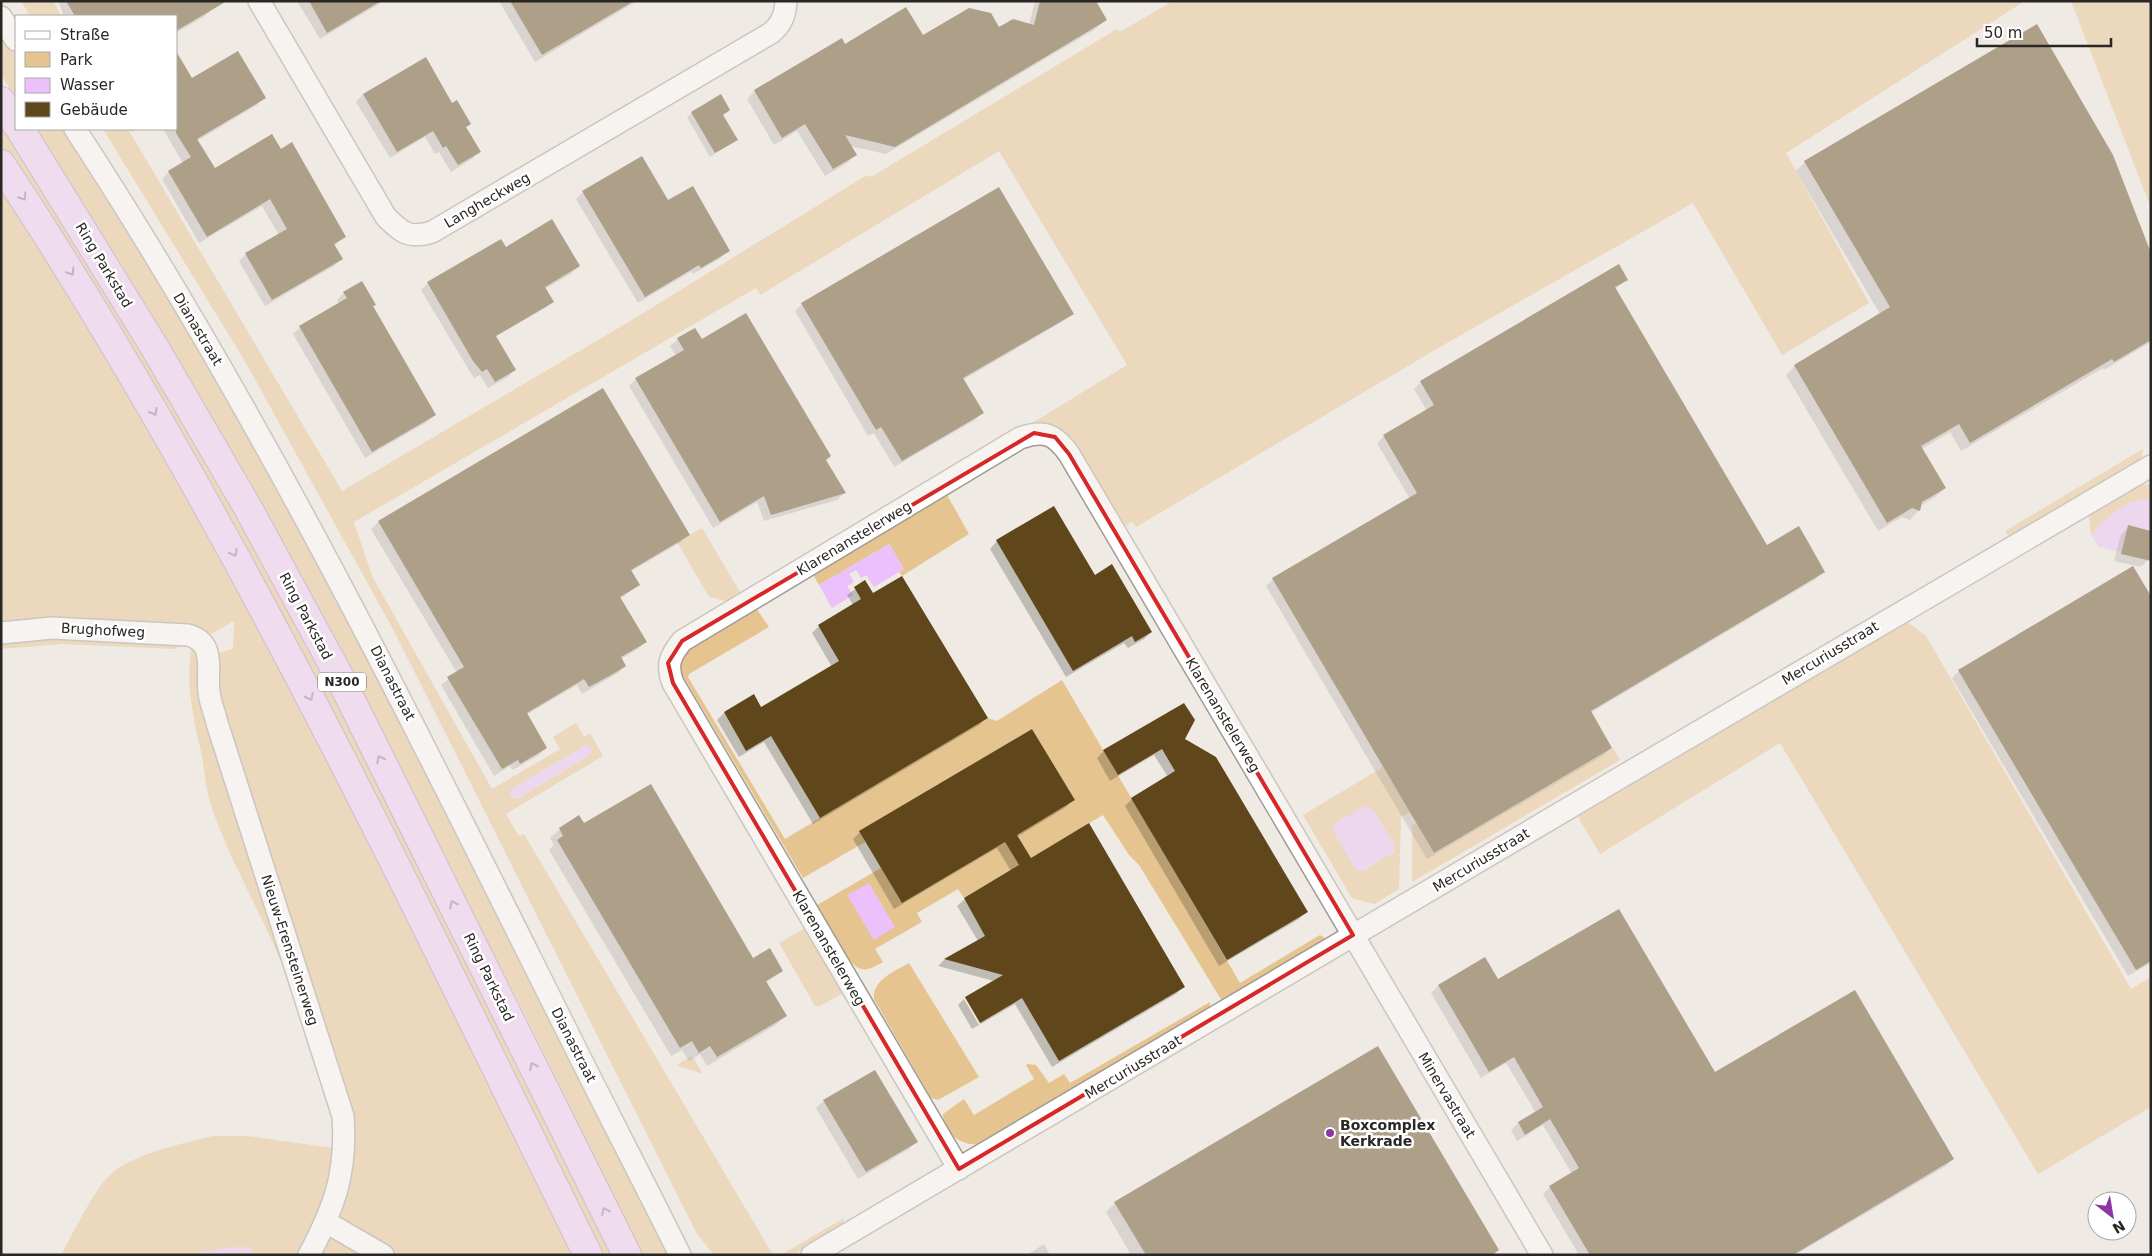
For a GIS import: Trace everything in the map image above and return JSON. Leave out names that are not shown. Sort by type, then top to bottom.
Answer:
[{"type":"highway","points":[[1,101],[15,122]]},
{"type":"highway","name":"Ring Parkstad","points":[[21,130],[155,348],[248,508],[325,651],[627,1255]]},
{"type":"highway","name":"N300","points":[[1,164],[74,277],[220,527],[312,700],[387,848],[588,1255]]},
{"type":"street","name":"Langheckweg","points":[[259,1],[386,217],[398,229],[410,235],[420,236],[432,232],[771,33],[780,26],[784,16],[786,1]]},
{"type":"street","points":[[1,17],[15,38]]},
{"type":"street","name":"Dianastraat","points":[[76,130],[186,308],[269,450],[379,656],[680,1255]]},
{"type":"street","name":"Klarenanstelerweg","points":[[959,1169],[674,683],[669,674],[668,663],[672,653],[682,641],[1012,444],[1034,433],[1044,434],[1054,437],[1069,454],[1353,935]]},
{"type":"street","name":"Mercuriusstraat","points":[[812,1255],[1039,1124],[1353,935],[2151,466]]},
{"type":"street","name":"Brughofweg","points":[[1,632],[52,628],[120,631],[188,635],[197,638],[203,643]]},
{"type":"street","name":"Nieuw-Erensteinerweg","points":[[203,643],[209,655],[209,693],[343,1116],[345,1143],[342,1175],[326,1222],[309,1255]]},
{"type":"street","name":"Minervastraat","points":[[1353,935],[1542,1255]]},
{"type":"street","points":[[326,1222],[383,1255]]},
{"type":"highlighted area","points":[[1034,433],[1055,437],[1069,454],[1353,935],[959,1169],[673,683],[668,663],[682,641]]},
{"type":"green space","points":[[21,1],[53,1],[60,15],[29,15]]},
{"type":"green space","points":[[1173,1],[2025,1],[1786,153],[1869,303],[1782,355],[1693,203],[1440,347],[1136,527],[1132,521],[1126,526],[1071,437],[1054,427],[1029,425],[1127,365],[999,151],[760,295],[756,288],[354,522],[372,576],[492,789],[560,749],[553,737],[576,723],[584,737],[590,733],[603,756],[506,814],[519,836],[524,834],[773,1255],[714,1255],[697,1234],[395,633],[246,363],[104,130],[129,130],[342,491],[627,323],[867,175],[871,177],[1117,29],[1120,32]],"holes":[[[586,745],[588,756],[517,799],[512,789]]]},
{"type":"green space","points":[[2071,1],[2151,1],[2151,208]]},
{"type":"green space","points":[[1,30],[15,51],[15,97],[1,74]]},
{"type":"green space","points":[[1,118],[117,301],[306,633],[616,1255],[600,1255],[54,230],[1,147]]},
{"type":"green space","points":[[36,130],[66,130],[176,310],[322,566],[670,1255],[642,1255],[525,1015],[437,845],[164,339]]},
{"type":"green space","points":[[1,188],[70,291],[238,586],[382,869],[574,1255],[392,1255],[336,1217],[350,1170],[214,690],[217,653],[233,649],[234,621],[211,634],[1,626]]},
{"type":"green space","points":[[2143,449],[2142,458],[2009,536],[2005,531]]},
{"type":"green space","points":[[2151,485],[2151,500],[2134,502],[2126,506],[2110,517],[2091,535],[2089,515],[2139,486]]},
{"type":"green space","points":[[947,495],[969,534],[902,576],[899,572],[904,569],[889,544],[819,585],[813,574]]},
{"type":"green space","points":[[702,528],[740,592],[726,601],[709,597],[677,542]]},
{"type":"green space","points":[[756,608],[769,627],[689,674],[688,677],[785,839],[988,718],[997,721],[1062,680],[1240,983],[1320,935],[1325,938],[1317,946],[1222,1001],[1139,865],[1129,855],[1103,815],[1031,858],[1017,835],[1075,800],[1032,729],[860,831],[865,842],[803,878],[682,674],[681,662],[689,648]]},
{"type":"green space","points":[[1907,622],[1926,636],[2131,989],[2151,977],[2151,1107],[2038,1174],[1780,743],[1600,854],[1578,817]]},
{"type":"green space","points":[[17,636],[184,641],[175,649],[62,644],[1,649],[1,639]]},
{"type":"green space","points":[[192,645],[197,649],[333,1096],[283,966],[224,839],[210,802],[191,704],[189,668]]},
{"type":"green space","points":[[1613,748],[1620,760],[1412,882],[1412,825],[1416,823],[1434,854]]},
{"type":"green space","points":[[1383,767],[1410,812],[1401,817],[1399,889],[1374,904],[1352,898],[1303,815]],"holes":[[[1375,813],[1394,845],[1394,852],[1364,870],[1357,870],[1333,830]]]},
{"type":"green space","points":[[1005,842],[1019,865],[964,898],[958,889],[917,913],[922,922],[875,949],[883,962],[869,969],[861,969],[855,966],[849,959],[836,941],[817,905],[881,868],[902,903]]},
{"type":"green space","points":[[805,928],[843,993],[820,1006],[815,1006],[779,943]]},
{"type":"green space","points":[[909,963],[979,1077],[938,1100],[931,1098],[874,999],[874,992],[881,981]]},
{"type":"green space","points":[[1210,1002],[1210,1008],[982,1143],[968,1144],[956,1138],[944,1121],[943,1114],[964,1099],[974,1115],[1034,1079],[1026,1065],[1028,1064],[1036,1065],[1049,1083],[1064,1074],[1070,1083]]},
{"type":"green space","points":[[692,1056],[703,1074],[676,1065]]},
{"type":"green space","points":[[213,1136],[246,1136],[341,1149],[339,1167],[302,1255],[61,1255],[92,1200],[112,1173],[121,1166],[146,1155]]},
{"type":"green space","points":[[844,1218],[842,1226],[793,1255],[781,1255]]},
{"type":"green space","points":[[331,1234],[375,1255],[353,1255],[350,1252],[348,1255],[314,1255]]},
{"type":"water","points":[[2144,499],[2151,500],[2151,531],[2128,525],[2121,552],[2099,547],[2091,535],[2108,517],[2121,508]]},
{"type":"water","points":[[889,544],[904,569],[874,587],[866,575],[861,578],[856,570],[849,574],[854,582],[847,586],[853,595],[832,608],[819,585]]},
{"type":"water","points":[[586,745],[592,749],[591,754],[520,797],[512,798],[509,792],[512,789]]},
{"type":"water","points":[[1365,806],[1372,808],[1394,845],[1394,850],[1391,854],[1360,871],[1355,868],[1333,830],[1336,822]]},
{"type":"water","points":[[869,883],[895,927],[874,940],[847,895]]},
{"type":"building","points":[[66,1],[227,1],[178,30],[178,15],[74,15]]},
{"type":"building","points":[[309,1],[381,1],[327,33]]},
{"type":"building","points":[[510,1],[634,1],[542,55]]},
{"type":"building","points":[[1040,1],[1096,1],[1107,20],[895,147],[845,135],[857,155],[833,169],[805,124],[782,138],[754,90],[842,38],[845,44],[906,7],[923,35],[969,8],[991,13],[999,27],[1013,19],[1034,25]]},
{"type":"building","points":[[2037,24],[2113,155],[2151,253],[2151,340],[2114,362],[2112,359],[1970,443],[1959,424],[1921,446],[1946,488],[1922,502],[1920,511],[1912,508],[1887,523],[1794,365],[1890,307],[1804,161]]},
{"type":"building","points":[[238,51],[266,98],[197,139],[215,168],[272,134],[281,149],[292,142],[346,237],[334,244],[343,259],[272,300],[245,253],[287,229],[270,199],[207,237],[168,171],[191,157],[176,130],[178,130],[178,54],[192,78]]},
{"type":"building","points":[[426,57],[452,103],[457,100],[471,124],[466,127],[481,152],[458,165],[446,146],[443,148],[433,131],[397,152],[363,94]]},
{"type":"building","points":[[721,94],[730,110],[723,115],[738,140],[715,153],[691,112]]},
{"type":"building","points":[[642,156],[668,200],[693,186],[730,251],[701,268],[699,265],[645,297],[582,191]]},
{"type":"building","points":[[999,187],[1074,314],[963,378],[984,413],[902,461],[881,427],[876,430],[801,303]]},
{"type":"building","points":[[552,219],[580,266],[545,287],[554,302],[496,336],[516,370],[495,382],[487,369],[482,372],[473,361],[427,282],[501,239],[506,247]]},
{"type":"building","points":[[1619,264],[1628,280],[1615,287],[1767,545],[1799,526],[1825,572],[1591,711],[1612,748],[1434,853],[1272,578],[1417,493],[1383,435],[1434,405],[1420,381]]},
{"type":"building","points":[[362,281],[376,305],[373,306],[436,415],[372,452],[299,326],[347,298],[343,292]]},
{"type":"building","points":[[746,313],[831,456],[826,460],[846,493],[771,515],[764,496],[720,522],[635,378],[684,350],[677,338],[695,328],[702,339]]},
{"type":"building","points":[[603,388],[690,535],[631,570],[640,585],[620,597],[647,642],[621,657],[626,666],[613,674],[589,687],[584,679],[527,713],[547,748],[520,764],[518,760],[502,769],[447,677],[464,667],[378,521]]},
{"type":"building","points":[[1054,506],[1095,575],[1112,564],[1152,632],[1135,642],[1132,636],[1073,671],[996,540]]},
{"type":"building","points":[[2128,525],[2151,531],[2151,561],[2121,554]]},
{"type":"building","points":[[2133,566],[2151,596],[2151,961],[2136,970],[1958,670]]},
{"type":"building","points":[[902,576],[988,718],[820,818],[771,736],[746,751],[724,712],[754,694],[761,707],[839,661],[818,625],[861,599],[854,587],[865,580],[873,593]]},
{"type":"building","points":[[1184,703],[1195,720],[1185,739],[1216,757],[1308,912],[1227,960],[1131,798],[1175,771],[1162,749],[1118,775],[1103,750]]},
{"type":"building","points":[[1032,729],[1075,800],[1017,835],[1031,858],[1089,823],[1185,987],[1059,1061],[1022,998],[980,1023],[965,997],[1003,975],[944,959],[985,936],[964,898],[1019,865],[1005,842],[902,903],[859,831]]},
{"type":"building","points":[[651,784],[753,958],[770,948],[783,971],[766,981],[787,1016],[717,1057],[710,1046],[699,1053],[692,1041],[680,1048],[557,840],[563,836],[559,828],[579,815],[584,823]]},
{"type":"building","points":[[1619,909],[1715,1072],[1855,990],[1954,1159],[1793,1255],[1590,1255],[1549,1186],[1579,1168],[1550,1119],[1525,1135],[1518,1122],[1543,1107],[1514,1057],[1489,1072],[1438,985],[1485,957],[1498,979]]},
{"type":"building","name":"Boxcomplex Kerkrade","points":[[1378,1046],[1499,1250],[1492,1255],[1146,1255],[1114,1202]]},
{"type":"building","points":[[875,1070],[918,1142],[866,1172],[823,1100]]},
{"type":"waterway","points":[[200,1255],[230,1250],[249,1250]]},
{"type":"place","name":"Boxcomplex Kerkrade","points":[[1330,1133]]}]
